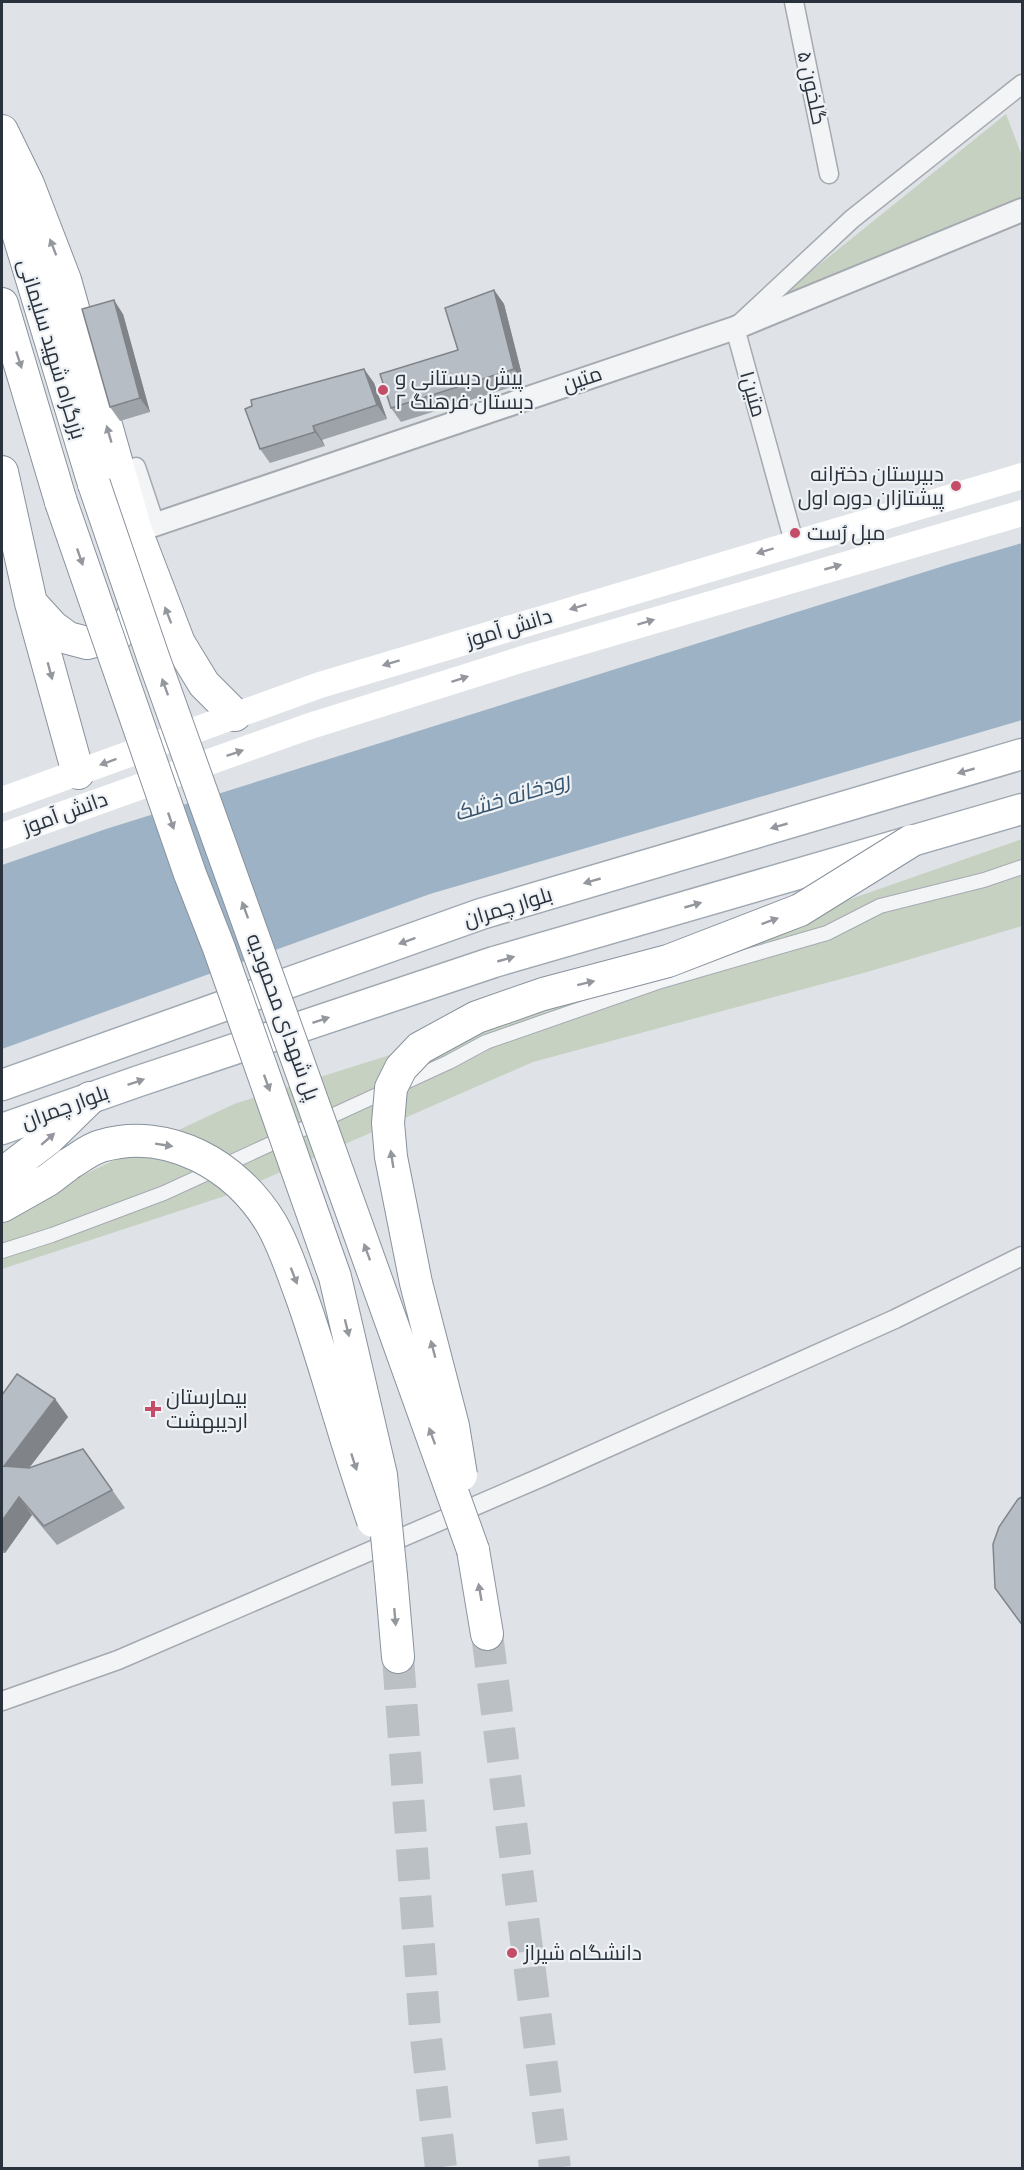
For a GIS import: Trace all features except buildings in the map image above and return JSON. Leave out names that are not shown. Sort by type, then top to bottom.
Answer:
[{"type":"highway","points":[[2,131],[28,184],[65,280],[179,644],[204,684],[235,715]]},
{"type":"highway","name":"بزرگراه شهید سلیمانی","points":[[2,180],[94,484]]},
{"type":"highway","name":"بزرگراه شهید سلیمانی","points":[[2,304],[61,502]]},
{"type":"highway","points":[[2,472],[31,603],[78,773]]},
{"type":"highway","name":"پل شهدای محمودیه","points":[[94,484],[153,657],[473,1551]]},
{"type":"highway","name":"پل شهدای محمودیه","points":[[61,502],[186,863],[219,948],[335,1277],[381,1475],[391,1576]]},
{"type":"highway","points":[[31,603],[52,627],[68,638],[87,643],[117,635],[130,621],[144,594],[145,537]]},
{"type":"highway","points":[[487,1634],[453,1426],[416,1283],[391,1157],[388,1123],[391,1089],[401,1068],[420,1048],[477,1017],[543,994],[668,961],[800,910],[911,841]]},
{"type":"highway","points":[[2,1174],[48,1139],[90,1098]]},
{"type":"highway","points":[[2,1206],[48,1180],[99,1146],[136,1142],[177,1147],[217,1165],[249,1193],[271,1224],[285,1254],[316,1336],[341,1423],[391,1576],[398,1657]]},
{"type":"main road","name":"دانش آموز","points":[[2,800],[320,685],[794,542],[1023,476]]},
{"type":"main road","name":"دانش آموز","points":[[2,836],[307,727],[516,661],[1023,513]]},
{"type":"main road","name":"بلوار چمران","points":[[2,1086],[481,914],[1023,754]]},
{"type":"main road","name":"بلوار چمران","points":[[2,1129],[494,962],[1023,809]]},
{"type":"street","name":"۵ گلخون","points":[[794,2],[829,174]]},
{"type":"street","points":[[735,328],[852,219],[1023,84]]},
{"type":"street","name":"متین","points":[[145,537],[735,328],[1023,210]]},
{"type":"street","name":"متین۱","points":[[735,328],[794,542]]},
{"type":"street","points":[[136,467],[145,537]]},
{"type":"street","points":[[2,1251],[164,1193],[449,1062],[486,1042],[661,981],[827,933],[880,906],[984,880],[1023,867]]},
{"type":"street","points":[[2,1701],[118,1660],[543,1477],[896,1319],[1023,1256]]},
{"type":"green space","points":[[1006,114],[1022,156],[1022,198],[768,306]]},
{"type":"green space","points":[[1022,839],[1022,926],[867,972],[533,1062],[228,1195],[2,1269],[2,1213],[234,1104],[536,1009]]},
{"type":"water","name":"رودخانه خشک","points":[[1022,543],[1022,720],[430,894],[2,1049],[2,865],[106,829]]},
{"type":"tunnel","points":[[487,1634],[555,2168]]},
{"type":"tunnel","points":[[398,1657],[425,2029],[441,2168]]},
{"type":"place","name":"پیش دبستانی و دبستان فرهنگ ۲","points":[[383,390]]},
{"type":"place","name":"دبیرستان دخترانه پیشتازان دوره اول","points":[[956,486]]},
{"type":"place","name":"مبل رُست","points":[[795,533]]},
{"type":"place","name":"بیمارستان اردیبهشت","points":[[153,1409]]},
{"type":"place","name":"دانشگاه شیراز","points":[[512,1953]]}]
